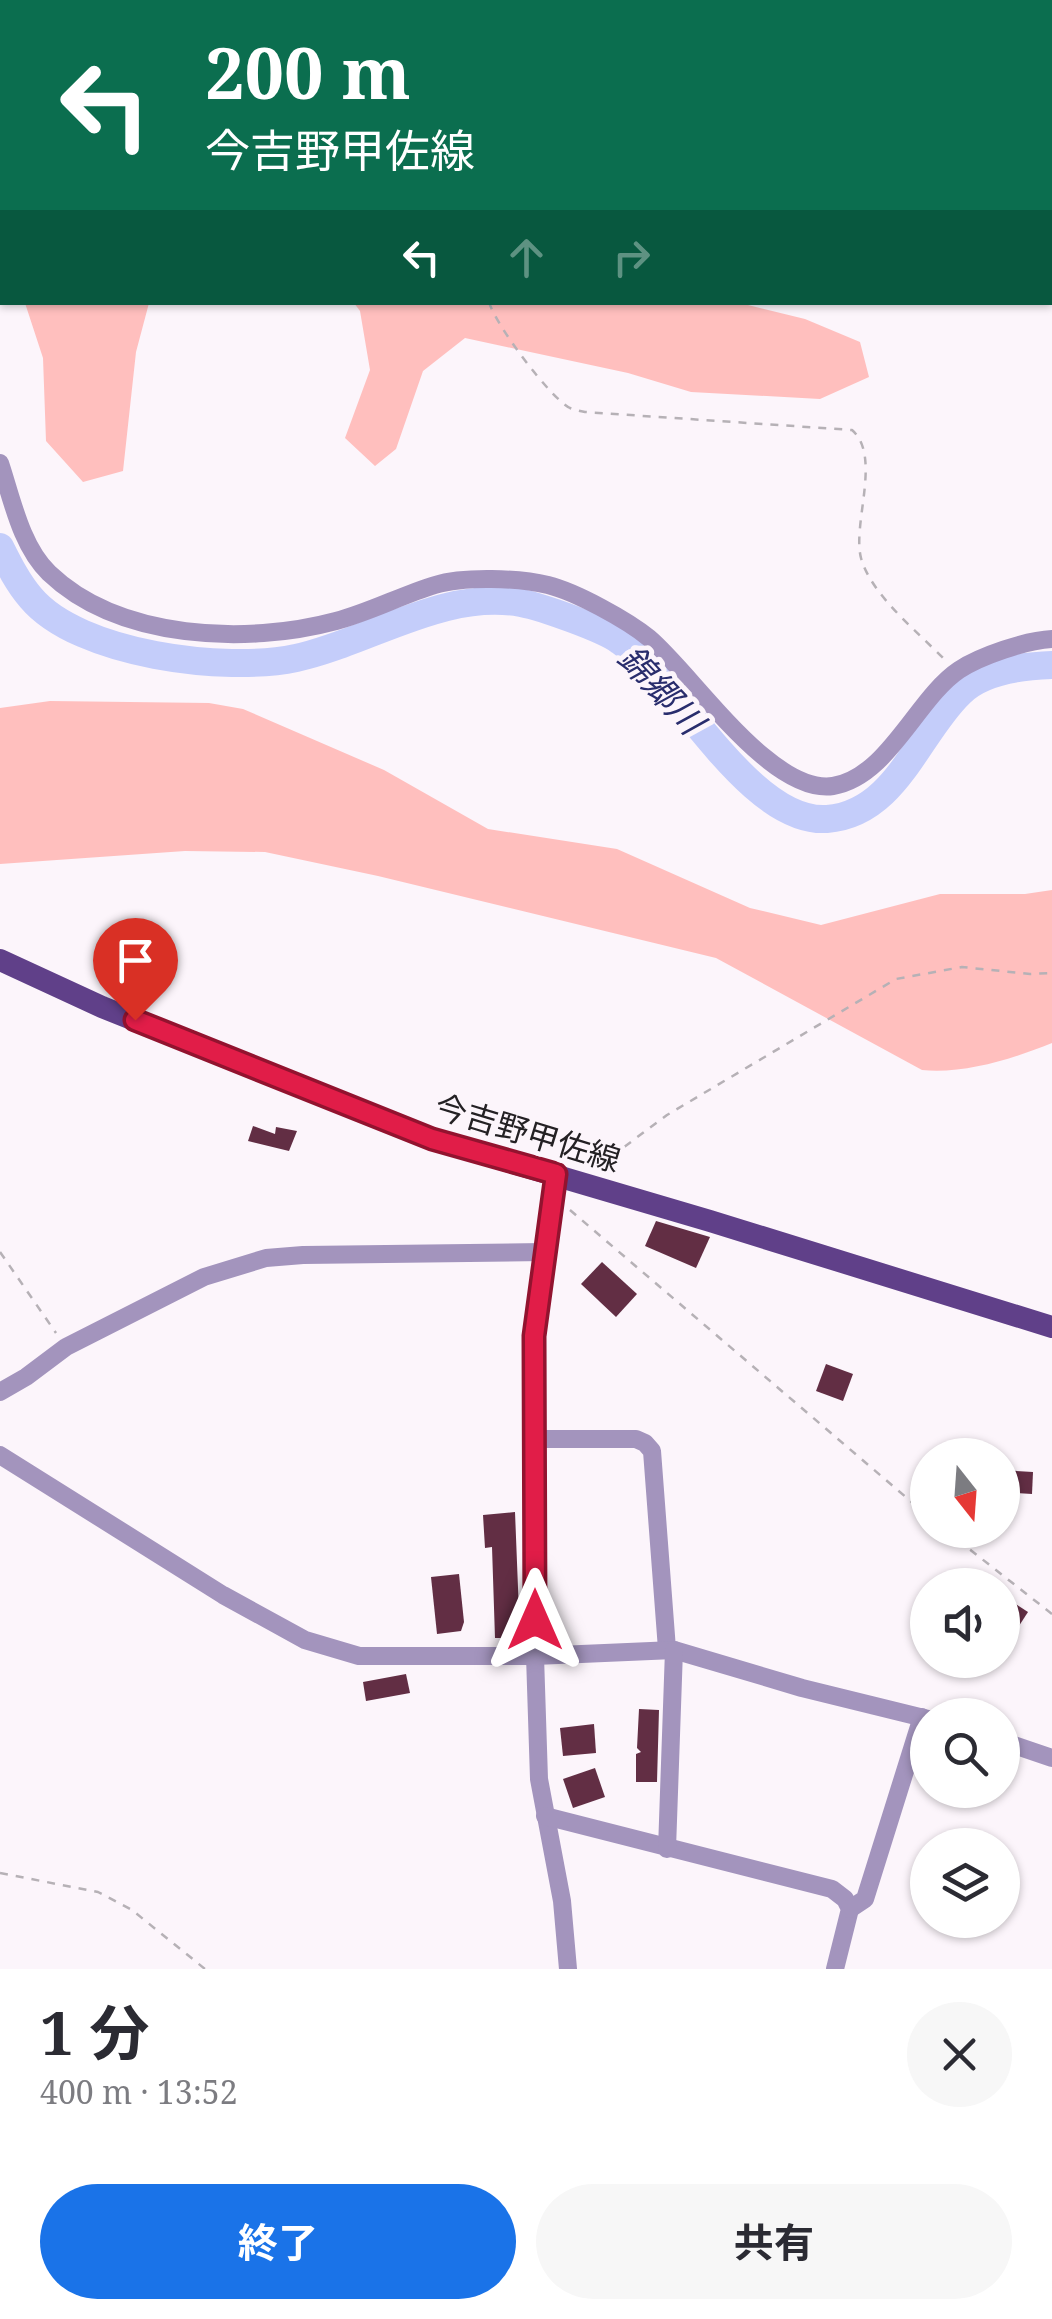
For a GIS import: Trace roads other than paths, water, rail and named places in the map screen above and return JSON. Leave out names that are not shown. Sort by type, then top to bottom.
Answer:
[{"type":"main road","name":"今吉野甲佐線","points":[[0,960],[32,978],[384,1121],[555,1185],[590,1184],[1052,1328]]},
{"type":"street","points":[[0,463],[31,550],[48,572],[84,599],[131,619],[201,634],[264,635],[337,621],[439,583],[492,580],[550,585],[645,634],[736,732],[776,766],[806,783],[832,786],[860,776],[956,672],[979,659],[1052,639]]},
{"type":"street","points":[[555,1185],[534,1336],[535,1656],[539,1779],[562,1901],[568,1969]]},
{"type":"street","points":[[0,1392],[66,1347],[204,1277],[266,1258],[302,1254],[544,1252]]},
{"type":"street","points":[[534,1440],[636,1439],[646,1443],[652,1452],[671,1649],[667,1849]]},
{"type":"street","points":[[0,1455],[223,1595],[305,1640],[359,1656],[535,1656],[671,1649],[802,1688],[910,1714]]},
{"type":"street","points":[[1020,1747],[1052,1758]]},
{"type":"street","points":[[850,1909],[864,1899],[910,1763]]},
{"type":"street","points":[[546,1816],[832,1889],[850,1909],[835,1969]]},
{"type":"waterway","name":"錦郷川","points":[[0,547],[26,592],[53,618],[117,646],[194,661],[232,663],[296,658],[464,603],[521,603],[557,614],[612,636],[642,660],[742,775],[770,799],[798,814],[827,819],[851,814],[888,788],[945,710],[979,679],[1003,671],[1052,665]]}]
